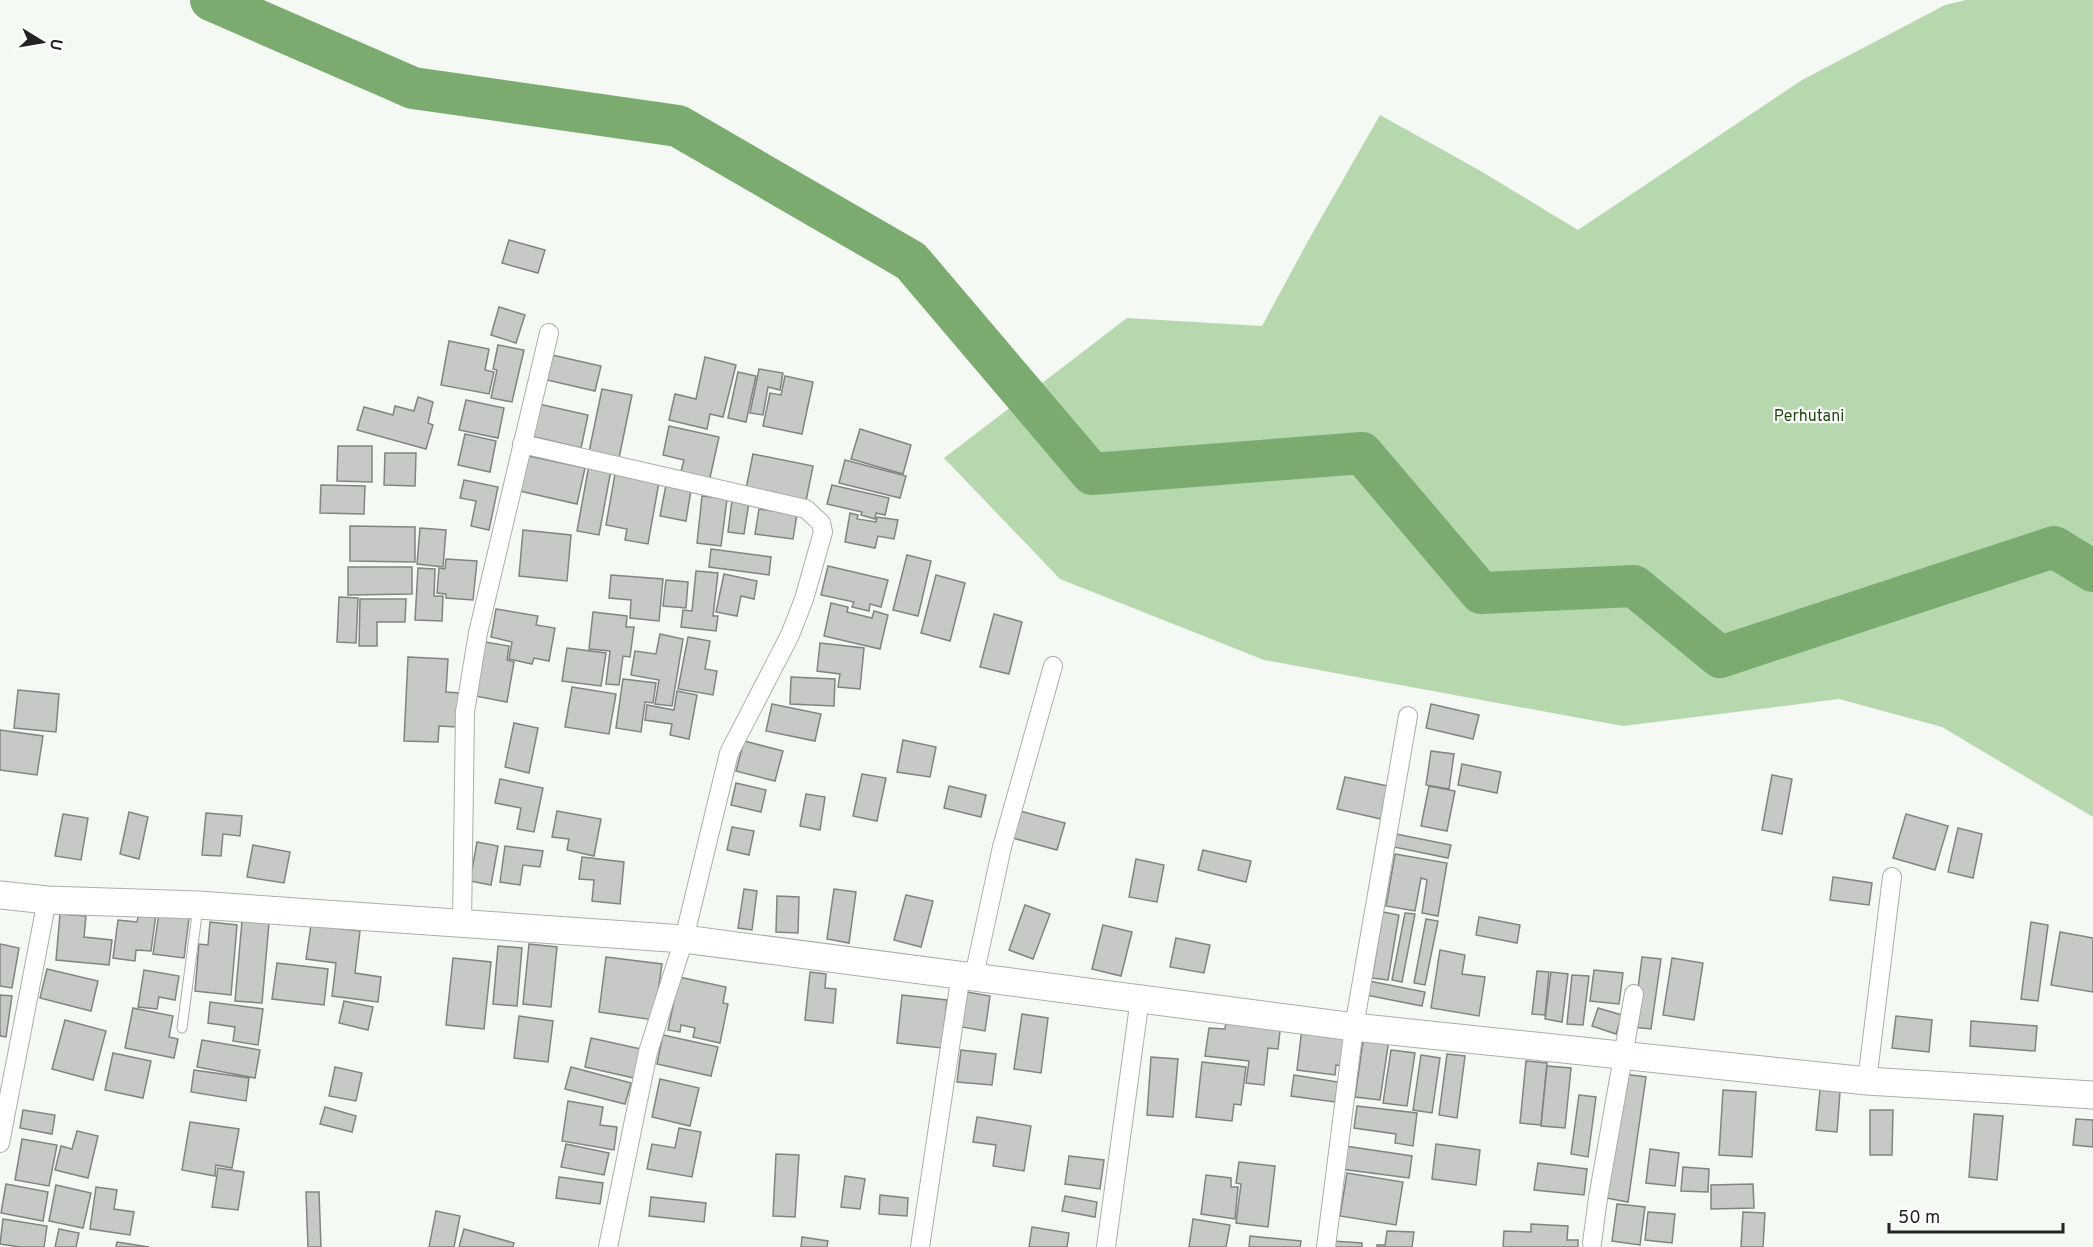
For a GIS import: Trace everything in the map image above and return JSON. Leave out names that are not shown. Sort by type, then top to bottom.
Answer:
[{"type":"street","points":[[462,924],[465,712],[478,633],[549,333]]},
{"type":"street","points":[[522,444],[806,509],[821,523],[823,532],[804,599],[790,635],[729,753],[684,939],[648,1052],[608,1247]]},
{"type":"street","points":[[920,1247],[967,975],[1053,666]]},
{"type":"street","points":[[1326,1247],[1354,1028],[1408,716]]},
{"type":"street","points":[[1867,1081],[1892,877]]},
{"type":"street","points":[[0,895],[47,900],[198,905],[684,939],[1354,1028],[1867,1081],[2093,1095]]},
{"type":"street","points":[[0,1143],[47,900]]},
{"type":"street","points":[[1592,1242],[1634,994]]},
{"type":"street","points":[[1106,1247],[1140,998]]},
{"type":"lane","points":[[182,1028],[198,905]]},
{"type":"green space","name":"Perhutani","points":[[1966,0],[2093,0],[2093,817],[1942,727],[1839,699],[1623,726],[1264,660],[1060,579],[944,458],[1127,318],[1262,326],[1380,115],[1479,170],[1578,230],[1802,80],[1945,5]]},
{"type":"building","points":[[509,240],[545,250],[538,273],[502,263]]},
{"type":"building","points":[[499,307],[525,315],[516,343],[491,335]]},
{"type":"building","points":[[449,341],[489,349],[485,370],[494,372],[489,394],[441,385]]},
{"type":"building","points":[[498,345],[524,350],[512,402],[491,398],[497,370],[493,369]]},
{"type":"building","points":[[552,355],[601,366],[595,391],[547,380]]},
{"type":"building","points":[[705,357],[736,365],[723,417],[710,414],[707,429],[669,420],[675,394],[696,399]]},
{"type":"building","points":[[759,369],[783,373],[780,390],[768,387],[763,415],[750,413]]},
{"type":"building","points":[[738,372],[756,376],[746,422],[728,418]]},
{"type":"building","points":[[785,376],[813,382],[802,434],[763,426],[770,393],[781,395]]},
{"type":"building","points":[[602,389],[632,395],[619,458],[589,452]]},
{"type":"building","points":[[418,397],[433,402],[428,423],[433,425],[426,449],[357,430],[364,407],[393,415],[395,406],[414,411]]},
{"type":"building","points":[[466,400],[504,408],[498,438],[459,430]]},
{"type":"building","points":[[534,403],[588,415],[581,448],[526,435]]},
{"type":"building","points":[[669,426],[719,437],[709,482],[680,475],[684,460],[663,455]]},
{"type":"building","points":[[860,429],[911,445],[903,474],[851,459]]},
{"type":"building","points":[[465,434],[496,441],[490,472],[458,465]]},
{"type":"building","points":[[338,446],[372,446],[372,482],[337,481]]},
{"type":"building","points":[[385,453],[416,453],[415,486],[384,485]]},
{"type":"building","points":[[753,454],[813,466],[806,501],[746,489]]},
{"type":"building","points":[[524,455],[585,468],[577,504],[515,490]]},
{"type":"building","points":[[845,460],[906,476],[900,498],[839,483]]},
{"type":"building","points":[[589,465],[611,470],[599,535],[577,531]]},
{"type":"building","points":[[615,474],[659,482],[648,544],[625,540],[627,529],[606,525]]},
{"type":"building","points":[[464,480],[498,487],[489,530],[471,526],[476,501],[460,498]]},
{"type":"building","points":[[321,485],[365,486],[364,514],[320,513]]},
{"type":"building","points":[[666,485],[691,490],[686,521],[660,516]]},
{"type":"building","points":[[832,485],[889,498],[885,515],[876,513],[875,519],[861,515],[862,512],[827,504]]},
{"type":"building","points":[[702,496],[727,499],[721,546],[697,543]]},
{"type":"building","points":[[732,500],[749,502],[744,534],[728,532]]},
{"type":"building","points":[[759,509],[797,514],[793,539],[755,534]]},
{"type":"building","points":[[850,513],[858,515],[857,519],[876,522],[877,517],[898,520],[894,539],[878,536],[875,548],[845,542]]},
{"type":"building","points":[[350,526],[415,527],[415,562],[350,561]]},
{"type":"building","points":[[420,528],[446,530],[443,567],[417,564]]},
{"type":"building","points":[[523,530],[571,535],[567,581],[519,576]]},
{"type":"building","points":[[711,549],[771,557],[769,575],[709,567]]},
{"type":"building","points":[[907,555],[931,561],[918,616],[893,610]]},
{"type":"building","points":[[446,559],[477,561],[473,600],[446,598],[446,594],[437,593],[439,568],[445,569]]},
{"type":"building","points":[[828,566],[888,580],[881,607],[870,604],[869,611],[852,607],[854,602],[821,595]]},
{"type":"building","points":[[348,567],[412,567],[412,594],[348,595]]},
{"type":"building","points":[[418,568],[435,569],[434,596],[443,596],[442,621],[415,620]]},
{"type":"building","points":[[696,571],[718,573],[713,616],[718,616],[716,631],[681,627],[683,610],[692,611]]},
{"type":"building","points":[[724,574],[757,581],[754,599],[741,596],[737,616],[716,612]]},
{"type":"building","points":[[611,575],[663,579],[659,621],[630,618],[631,600],[609,598]]},
{"type":"building","points":[[936,575],[965,583],[950,641],[921,633]]},
{"type":"building","points":[[666,580],[688,582],[686,608],[663,606]]},
{"type":"building","points":[[339,597],[358,598],[356,643],[337,642]]},
{"type":"building","points":[[360,599],[406,599],[405,622],[377,622],[377,646],[359,646]]},
{"type":"building","points":[[831,603],[848,607],[847,612],[872,618],[874,611],[888,615],[880,649],[824,636]]},
{"type":"building","points":[[496,609],[538,616],[536,625],[555,628],[549,661],[534,658],[532,664],[509,659],[512,642],[491,637]]},
{"type":"building","points":[[593,612],[627,616],[626,627],[634,627],[630,657],[623,656],[619,685],[606,684],[610,651],[589,649]]},
{"type":"building","points":[[994,614],[1022,622],[1009,674],[980,667]]},
{"type":"building","points":[[660,634],[683,639],[672,706],[655,704],[659,680],[631,675],[635,651],[656,654]]},
{"type":"building","points":[[688,637],[710,641],[705,669],[717,671],[713,695],[678,689]]},
{"type":"building","points":[[485,642],[509,646],[507,660],[514,662],[507,702],[475,696]]},
{"type":"building","points":[[820,643],[864,648],[860,689],[838,687],[840,674],[817,671]]},
{"type":"building","points":[[567,648],[606,653],[601,686],[562,681]]},
{"type":"building","points":[[408,657],[448,659],[446,692],[459,693],[457,727],[439,726],[438,742],[404,741]]},
{"type":"building","points":[[791,677],[835,679],[834,706],[790,704]]},
{"type":"building","points":[[623,679],[656,683],[653,703],[645,702],[641,732],[616,728]]},
{"type":"building","points":[[572,687],[616,694],[609,734],[565,727]]},
{"type":"building","points":[[18,690],[59,694],[56,732],[14,728]]},
{"type":"building","points":[[677,691],[697,695],[689,739],[670,735],[672,724],[645,720],[647,705],[674,710]]},
{"type":"building","points":[[772,704],[821,714],[815,741],[766,731]]},
{"type":"building","points":[[1431,704],[1479,715],[1473,739],[1426,728]]},
{"type":"building","points":[[514,723],[538,728],[529,773],[505,767]]},
{"type":"building","points":[[0,730],[43,736],[37,775],[0,770]]},
{"type":"building","points":[[903,740],[936,747],[930,777],[897,772]]},
{"type":"building","points":[[744,741],[783,751],[775,781],[736,771]]},
{"type":"building","points":[[1431,751],[1454,754],[1449,789],[1426,785]]},
{"type":"building","points":[[1462,764],[1501,772],[1497,793],[1458,785]]},
{"type":"building","points":[[862,774],[886,778],[877,821],[853,816]]},
{"type":"building","points":[[1772,775],[1792,779],[1782,834],[1762,830]]},
{"type":"building","points":[[1345,777],[1388,786],[1381,819],[1337,809]]},
{"type":"building","points":[[500,779],[543,788],[534,832],[517,829],[521,808],[495,803]]},
{"type":"building","points":[[736,783],[766,790],[761,812],[731,805]]},
{"type":"building","points":[[949,786],[986,795],[981,817],[944,808]]},
{"type":"building","points":[[1429,786],[1455,791],[1447,831],[1421,826]]},
{"type":"building","points":[[806,794],[825,797],[820,830],[800,826]]},
{"type":"building","points":[[1016,810],[1065,823],[1057,850],[1009,837]]},
{"type":"building","points":[[557,811],[601,819],[594,856],[567,850],[569,839],[552,837]]},
{"type":"building","points":[[129,812],[148,817],[139,859],[120,854]]},
{"type":"building","points":[[206,813],[242,816],[240,836],[223,834],[221,856],[202,855]]},
{"type":"building","points":[[63,814],[88,818],[81,860],[55,856]]},
{"type":"building","points":[[1906,814],[1948,826],[1935,870],[1893,858]]},
{"type":"building","points":[[732,827],[754,831],[749,855],[727,850]]},
{"type":"building","points":[[1958,828],[1982,834],[1973,878],[1948,872]]},
{"type":"building","points":[[1396,834],[1451,845],[1448,858],[1394,847]]},
{"type":"building","points":[[477,842],[498,846],[491,885],[470,881]]},
{"type":"building","points":[[253,845],[290,852],[284,883],[247,877]]},
{"type":"building","points":[[505,846],[543,851],[540,867],[523,865],[520,885],[500,882]]},
{"type":"building","points":[[1203,850],[1251,861],[1246,882],[1198,870]]},
{"type":"building","points":[[1395,854],[1447,863],[1438,916],[1422,913],[1427,880],[1421,878],[1415,911],[1386,906]]},
{"type":"building","points":[[582,857],[624,862],[620,904],[592,901],[594,880],[579,879]]},
{"type":"building","points":[[1136,859],[1164,865],[1157,902],[1129,897]]},
{"type":"building","points":[[1833,877],[1872,883],[1869,905],[1830,900]]},
{"type":"building","points":[[744,889],[757,891],[752,930],[738,928]]},
{"type":"building","points":[[834,889],[856,892],[849,943],[827,939]]},
{"type":"building","points":[[906,895],[933,901],[921,947],[894,940]]},
{"type":"building","points":[[777,896],[799,897],[798,933],[776,932]]},
{"type":"building","points":[[1025,905],[1050,914],[1033,959],[1009,950]]},
{"type":"building","points":[[160,906],[190,910],[184,958],[153,954]]},
{"type":"building","points":[[139,912],[156,914],[151,951],[136,950],[135,961],[113,958],[118,920],[137,922]]},
{"type":"building","points":[[1383,912],[1399,915],[1388,980],[1372,978]]},
{"type":"building","points":[[1405,913],[1415,914],[1402,982],[1392,980]]},
{"type":"building","points":[[60,914],[86,916],[84,937],[112,940],[109,965],[56,960]]},
{"type":"building","points":[[1479,917],[1520,925],[1517,943],[1476,935]]},
{"type":"building","points":[[1426,919],[1438,921],[1425,985],[1414,983]]},
{"type":"building","points":[[242,921],[269,923],[262,1003],[235,1001]]},
{"type":"building","points":[[210,922],[237,925],[231,995],[195,991],[199,944],[208,945]]},
{"type":"building","points":[[2031,922],[2048,925],[2038,1001],[2021,999]]},
{"type":"building","points":[[311,925],[360,931],[355,973],[381,977],[378,1002],[332,996],[336,963],[306,959]]},
{"type":"building","points":[[1103,925],[1132,932],[1121,976],[1092,969]]},
{"type":"building","points":[[2060,932],[2093,938],[2093,992],[2051,985]]},
{"type":"building","points":[[1176,938],[1210,945],[1204,973],[1170,967]]},
{"type":"building","points":[[0,944],[19,948],[12,988],[0,986]]},
{"type":"building","points":[[529,944],[557,947],[551,1007],[523,1004]]},
{"type":"building","points":[[498,946],[522,948],[517,1006],[493,1004]]},
{"type":"building","points":[[1440,950],[1465,955],[1462,974],[1485,977],[1479,1016],[1431,1008]]},
{"type":"building","points":[[606,957],[662,964],[654,1020],[599,1012]]},
{"type":"building","points":[[1642,957],[1661,959],[1651,1029],[1633,1027]]},
{"type":"building","points":[[453,958],[491,962],[484,1029],[446,1025]]},
{"type":"building","points":[[1672,958],[1703,963],[1694,1020],[1663,1015]]},
{"type":"building","points":[[277,963],[328,969],[324,1005],[272,999]]},
{"type":"building","points":[[47,969],[98,981],[91,1011],[40,998]]},
{"type":"building","points":[[144,970],[179,976],[175,1000],[159,997],[157,1009],[138,1007]]},
{"type":"building","points":[[1594,970],[1623,973],[1619,1004],[1590,1001]]},
{"type":"building","points":[[1537,971],[1549,972],[1545,1015],[1532,1014]]},
{"type":"building","points":[[810,972],[826,974],[825,988],[836,989],[833,1023],[805,1020]]},
{"type":"building","points":[[1551,972],[1568,974],[1562,1022],[1545,1019]]},
{"type":"building","points":[[1572,975],[1589,976],[1583,1025],[1567,1024]]},
{"type":"building","points":[[679,977],[726,987],[723,1003],[728,1004],[720,1043],[693,1037],[695,1028],[681,1025],[680,1032],[668,1030]]},
{"type":"building","points":[[1369,981],[1425,992],[1422,1006],[1366,995]]},
{"type":"building","points":[[967,992],[990,996],[985,1031],[962,1027]]},
{"type":"building","points":[[0,995],[12,996],[6,1037],[0,1036]]},
{"type":"building","points":[[902,995],[947,1000],[942,1048],[897,1043]]},
{"type":"building","points":[[344,1001],[373,1007],[368,1030],[339,1023]]},
{"type":"building","points":[[210,1002],[263,1009],[258,1045],[233,1041],[235,1027],[208,1023]]},
{"type":"building","points":[[133,1008],[173,1016],[169,1037],[178,1039],[174,1058],[125,1048]]},
{"type":"building","points":[[1598,1008],[1622,1015],[1616,1034],[1592,1026]]},
{"type":"building","points":[[1022,1014],[1048,1018],[1041,1073],[1014,1069]]},
{"type":"building","points":[[519,1016],[553,1021],[548,1062],[514,1058]]},
{"type":"building","points":[[1896,1016],[1932,1020],[1929,1052],[1892,1048]]},
{"type":"building","points":[[65,1020],[106,1031],[93,1080],[52,1069]]},
{"type":"building","points":[[1226,1021],[1281,1022],[1278,1049],[1268,1048],[1264,1085],[1246,1083],[1249,1061],[1205,1056],[1209,1028],[1225,1029]]},
{"type":"building","points":[[1971,1021],[2037,1026],[2035,1051],[1970,1046]]},
{"type":"building","points":[[1302,1028],[1348,1034],[1343,1066],[1336,1065],[1335,1075],[1297,1070]]},
{"type":"building","points":[[663,1035],[718,1047],[711,1076],[657,1064]]},
{"type":"building","points":[[1364,1035],[1389,1039],[1380,1100],[1355,1097]]},
{"type":"building","points":[[591,1038],[641,1049],[634,1078],[585,1067]]},
{"type":"building","points":[[202,1040],[260,1050],[255,1078],[197,1067]]},
{"type":"building","points":[[961,1050],[996,1054],[992,1085],[957,1082]]},
{"type":"building","points":[[1391,1050],[1415,1053],[1407,1106],[1383,1103]]},
{"type":"building","points":[[113,1053],[151,1061],[143,1098],[105,1090]]},
{"type":"building","points":[[1447,1054],[1465,1056],[1457,1118],[1439,1115]]},
{"type":"building","points":[[1421,1055],[1440,1058],[1432,1113],[1413,1110]]},
{"type":"building","points":[[1151,1057],[1178,1059],[1173,1117],[1147,1115]]},
{"type":"building","points":[[1526,1061],[1547,1063],[1541,1125],[1520,1123]]},
{"type":"building","points":[[1202,1062],[1246,1067],[1241,1105],[1234,1104],[1232,1121],[1196,1117]]},
{"type":"building","points":[[1547,1066],[1571,1068],[1565,1128],[1541,1126]]},
{"type":"building","points":[[335,1067],[362,1073],[356,1101],[329,1096]]},
{"type":"building","points":[[571,1067],[631,1083],[625,1104],[565,1089]]},
{"type":"building","points":[[194,1070],[249,1078],[246,1101],[191,1092]]},
{"type":"building","points":[[1624,1074],[1646,1077],[1628,1202],[1606,1198]]},
{"type":"building","points":[[1294,1075],[1338,1082],[1335,1102],[1291,1096]]},
{"type":"building","points":[[660,1079],[699,1088],[690,1126],[652,1117]]},
{"type":"building","points":[[1723,1090],[1756,1092],[1752,1157],[1719,1155]]},
{"type":"building","points":[[1820,1090],[1840,1092],[1837,1132],[1816,1130]]},
{"type":"building","points":[[1579,1095],[1596,1097],[1588,1157],[1571,1154]]},
{"type":"building","points":[[568,1101],[603,1107],[600,1125],[617,1127],[614,1150],[562,1141]]},
{"type":"building","points":[[1357,1106],[1417,1113],[1413,1146],[1395,1143],[1396,1134],[1354,1128]]},
{"type":"building","points":[[325,1107],[356,1116],[352,1132],[320,1124]]},
{"type":"building","points":[[23,1110],[55,1115],[52,1134],[20,1128]]},
{"type":"building","points":[[1870,1110],[1893,1110],[1892,1155],[1870,1155]]},
{"type":"building","points":[[1974,1114],[2003,1116],[1997,1180],[1969,1177]]},
{"type":"building","points":[[977,1117],[1031,1126],[1024,1171],[993,1166],[996,1145],[973,1142]]},
{"type":"building","points":[[2076,1119],[2093,1120],[2093,1147],[2073,1145]]},
{"type":"building","points":[[190,1122],[239,1129],[232,1168],[216,1165],[215,1176],[182,1170]]},
{"type":"building","points":[[679,1128],[701,1132],[692,1177],[647,1169],[652,1144],[675,1148]]},
{"type":"building","points":[[77,1131],[98,1136],[88,1178],[55,1170],[61,1146],[72,1149]]},
{"type":"building","points":[[22,1139],[57,1145],[49,1186],[15,1180]]},
{"type":"building","points":[[566,1144],[609,1153],[604,1175],[561,1167]]},
{"type":"building","points":[[1436,1144],[1480,1150],[1476,1185],[1432,1179]]},
{"type":"building","points":[[1345,1146],[1412,1156],[1409,1178],[1341,1169]]},
{"type":"building","points":[[1650,1149],[1679,1153],[1675,1186],[1646,1183]]},
{"type":"building","points":[[776,1154],[799,1155],[795,1217],[773,1216]]},
{"type":"building","points":[[1069,1156],[1104,1160],[1100,1189],[1065,1184]]},
{"type":"building","points":[[1239,1162],[1275,1166],[1268,1227],[1236,1223],[1241,1184],[1236,1183]]},
{"type":"building","points":[[1538,1163],[1587,1169],[1584,1195],[1534,1190]]},
{"type":"building","points":[[1683,1167],[1709,1169],[1708,1192],[1681,1191]]},
{"type":"building","points":[[218,1168],[244,1172],[238,1210],[212,1207]]},
{"type":"building","points":[[1347,1173],[1403,1182],[1396,1225],[1340,1216]]},
{"type":"building","points":[[1206,1175],[1231,1178],[1231,1187],[1238,1187],[1235,1219],[1201,1214]]},
{"type":"building","points":[[845,1176],[865,1179],[860,1209],[841,1207]]},
{"type":"building","points":[[559,1177],[603,1183],[600,1204],[556,1198]]},
{"type":"building","points":[[6,1184],[48,1192],[43,1221],[1,1213]]},
{"type":"building","points":[[1753,1184],[1754,1208],[1711,1209],[1711,1185]]},
{"type":"building","points":[[56,1185],[91,1193],[83,1228],[49,1221]]},
{"type":"building","points":[[96,1187],[117,1190],[114,1209],[134,1212],[130,1235],[90,1229]]},
{"type":"building","points":[[306,1192],[319,1192],[321,1247],[308,1247]]},
{"type":"building","points":[[880,1195],[908,1198],[907,1216],[879,1214]]},
{"type":"building","points":[[1065,1196],[1097,1202],[1095,1217],[1062,1211]]},
{"type":"building","points":[[651,1197],[706,1203],[704,1222],[649,1216]]},
{"type":"building","points":[[1617,1204],[1645,1207],[1640,1245],[1612,1241]]},
{"type":"building","points":[[436,1211],[460,1216],[454,1247],[429,1247]]},
{"type":"building","points":[[1648,1212],[1675,1214],[1672,1243],[1645,1240]]},
{"type":"building","points":[[1743,1212],[1765,1213],[1763,1247],[1741,1247]]},
{"type":"building","points":[[3,1219],[47,1226],[44,1247],[0,1244]]},
{"type":"building","points":[[1193,1219],[1230,1225],[1226,1247],[1189,1247]]},
{"type":"building","points":[[1531,1224],[1568,1226],[1567,1240],[1578,1240],[1578,1247],[1503,1247],[1504,1231],[1531,1232]]},
{"type":"building","points":[[1032,1227],[1069,1233],[1067,1247],[1029,1247]]},
{"type":"building","points":[[59,1229],[79,1233],[76,1247],[55,1247]]},
{"type":"building","points":[[464,1229],[514,1243],[513,1247],[459,1247]]},
{"type":"building","points":[[1387,1231],[1414,1232],[1412,1247],[1377,1247],[1377,1245],[1385,1245]]},
{"type":"building","points":[[1250,1236],[1301,1241],[1300,1247],[1249,1247]]},
{"type":"building","points":[[802,1237],[828,1241],[827,1247],[801,1247]]},
{"type":"building","points":[[1332,1241],[1362,1243],[1362,1247],[1331,1247]]},
{"type":"building","points":[[117,1242],[149,1247],[116,1247]]},
{"type":"waterway","points":[[211,0],[413,88],[678,126],[911,261],[1092,474],[1362,453],[1481,593],[1634,586],[1720,657],[2054,547],[2093,571]]}]
